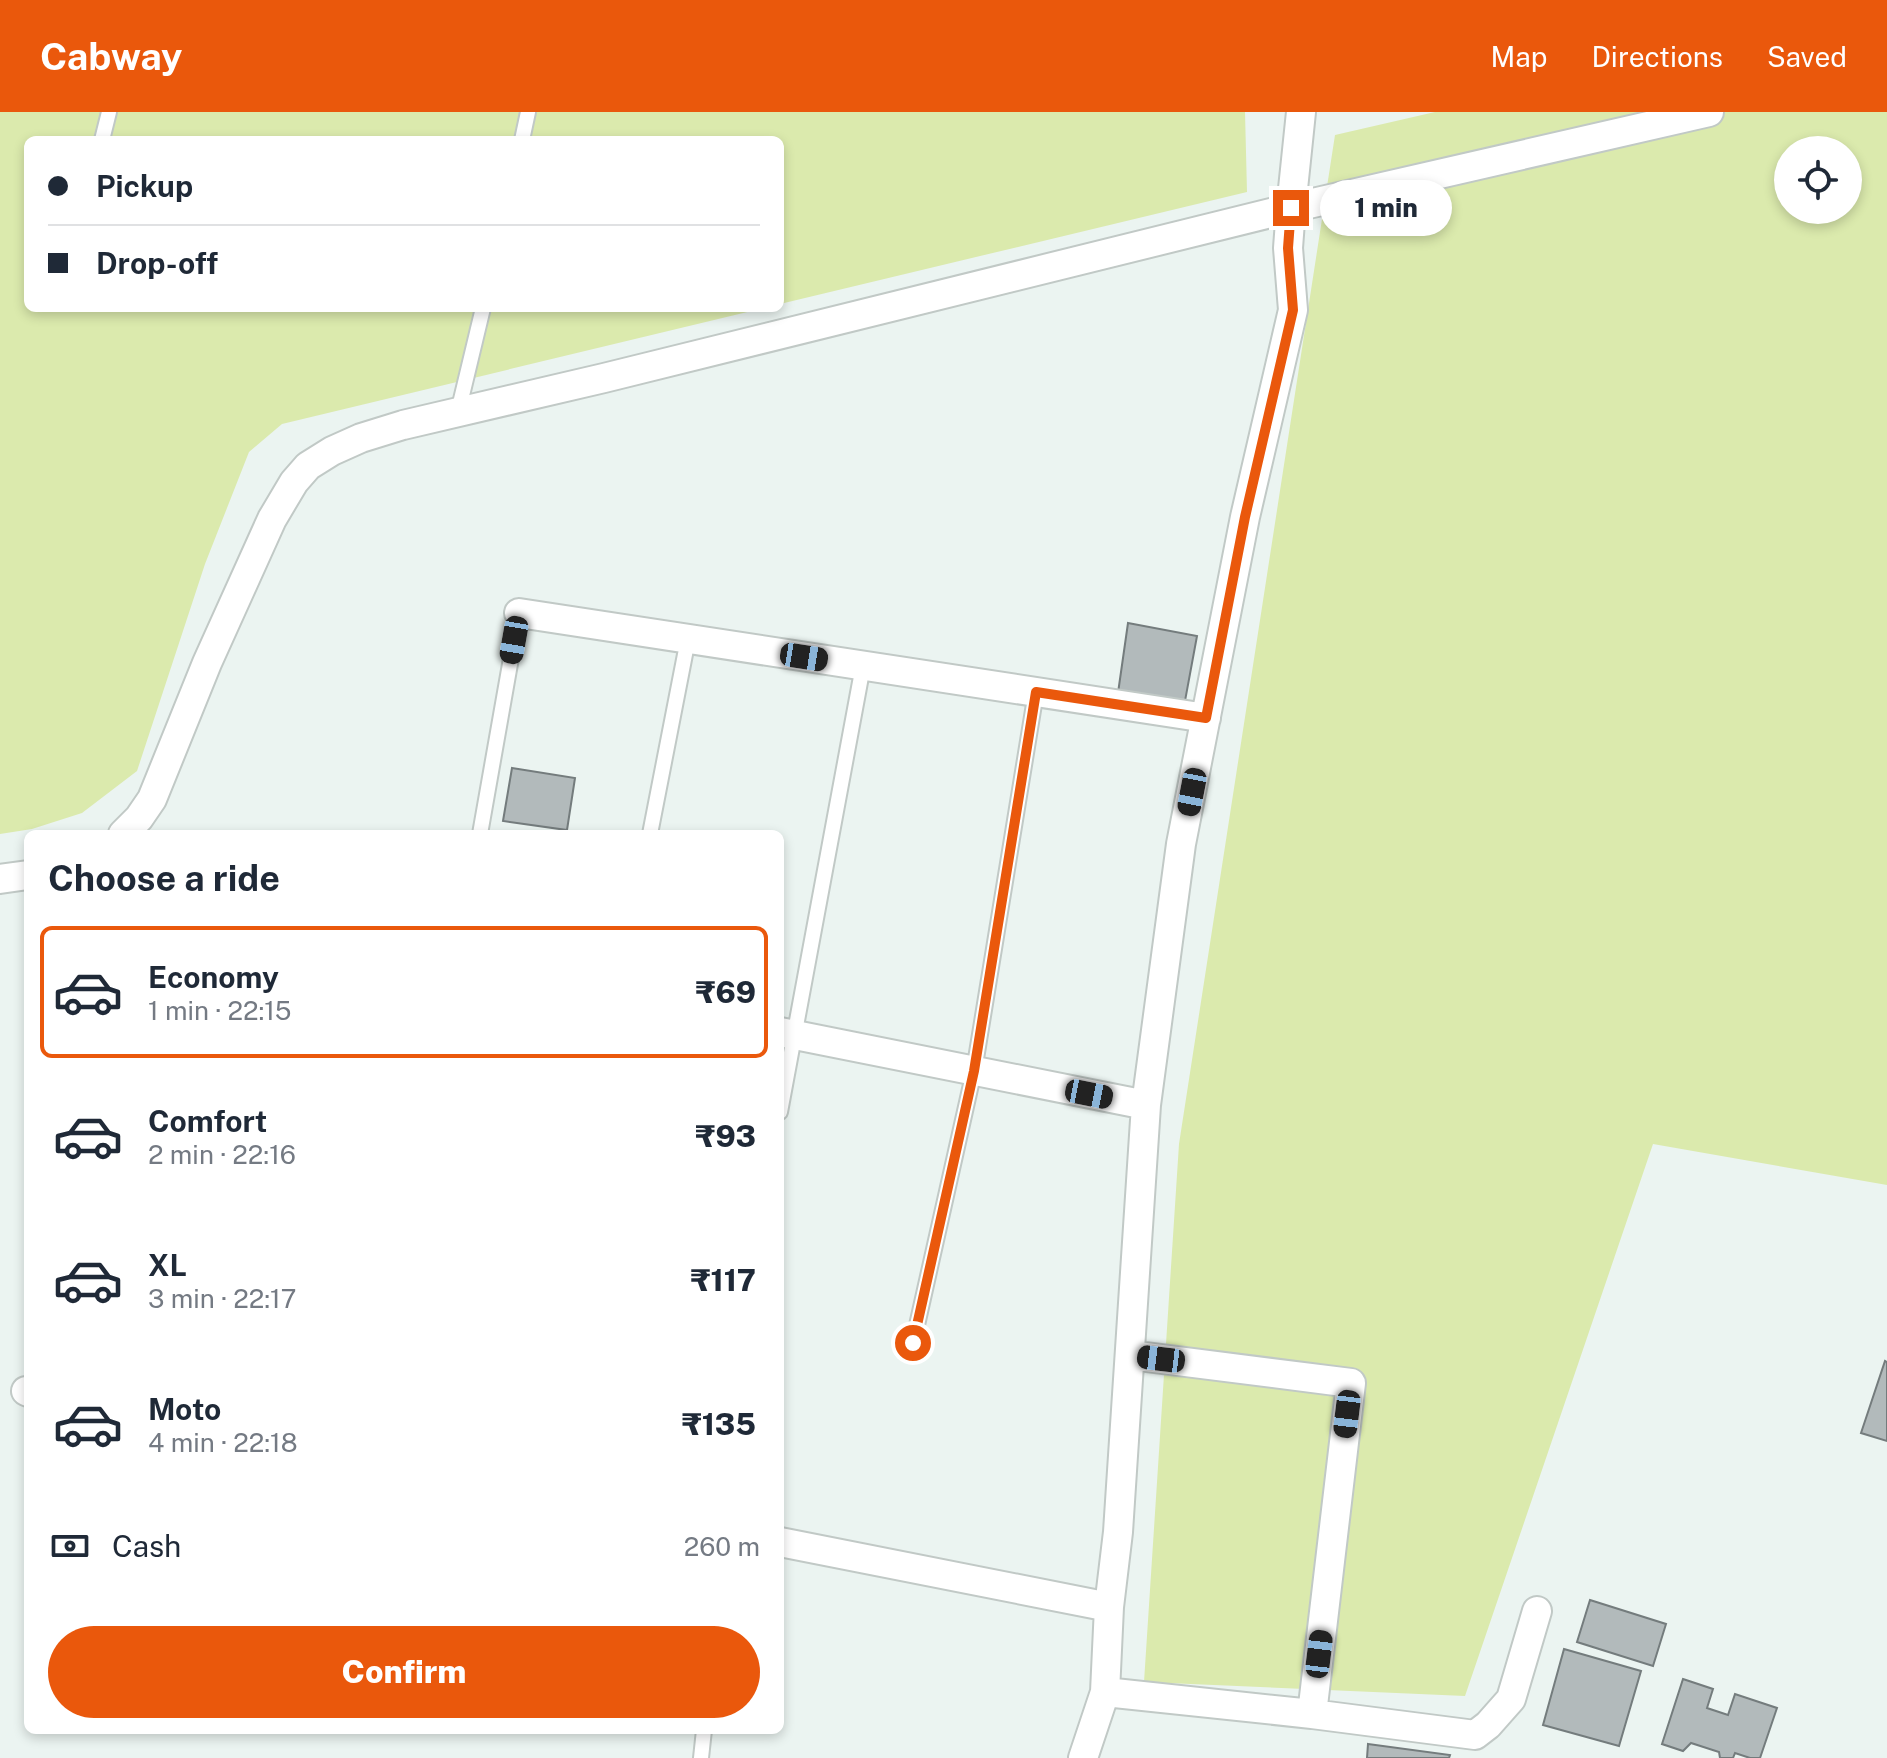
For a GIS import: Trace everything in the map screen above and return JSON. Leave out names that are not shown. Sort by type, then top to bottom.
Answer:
[{"type":"street","points":[[1083,1758],[1105,1692],[1146,1105],[1181,844],[1245,517],[1293,310],[1288,248],[1301,112]]},
{"type":"street","points":[[127,830],[152,799],[207,663],[272,519],[294,482],[308,466],[332,451],[403,425],[1291,208],[1709,112]]},
{"type":"street","points":[[519,613],[1206,718]]},
{"type":"street","points":[[0,879],[24,876]]},
{"type":"street","points":[[788,1034],[1146,1105]]},
{"type":"street","points":[[1130,1355],[1351,1383],[1312,1714]]},
{"type":"street","points":[[784,1543],[1109,1607]]},
{"type":"street","points":[[1105,1692],[1475,1735],[1511,1699],[1537,1611]]},
{"type":"lane","points":[[103,136],[109,112]]},
{"type":"lane","points":[[523,136],[528,112]]},
{"type":"lane","points":[[458,412],[482,312]]},
{"type":"lane","points":[[481,830],[519,613]]},
{"type":"lane","points":[[651,830],[688,639]]},
{"type":"lane","points":[[784,1073],[788,1034],[863,666]]},
{"type":"lane","points":[[913,1343],[974,1071],[1036,692]]},
{"type":"lane","points":[[701,1758],[704,1734]]},
{"type":"green space","points":[[0,112],[1245,112],[1247,192],[784,303],[784,136],[24,136],[24,312],[747,312],[282,424],[249,452],[205,564],[137,771],[82,813],[32,829],[0,834]]},
{"type":"green space","points":[[1435,112],[1887,112],[1887,1185],[1653,1144],[1465,1696],[1144,1682],[1179,1144],[1335,135]]},
{"type":"building","points":[[1128,623],[1197,636],[1185,701],[1118,693]]},
{"type":"building","points":[[512,768],[575,778],[567,830],[503,821]]},
{"type":"building","points":[[1887,1362],[1887,1441],[1861,1433]]},
{"type":"building","points":[[1590,1600],[1666,1624],[1653,1666],[1577,1642]]},
{"type":"building","points":[[1564,1649],[1641,1671],[1619,1746],[1543,1725]]},
{"type":"building","points":[[1683,1679],[1713,1689],[1707,1708],[1728,1715],[1735,1694],[1777,1708],[1760,1758],[1735,1753],[1733,1758],[1720,1758],[1719,1752],[1691,1743],[1683,1751],[1662,1744]]},
{"type":"building","points":[[1368,1744],[1450,1755],[1449,1758],[1367,1758]]},
{"type":"route","points":[[913,1343],[974,1071],[1036,692],[1206,718],[1245,517],[1293,310],[1288,248],[1291,208]]}]
